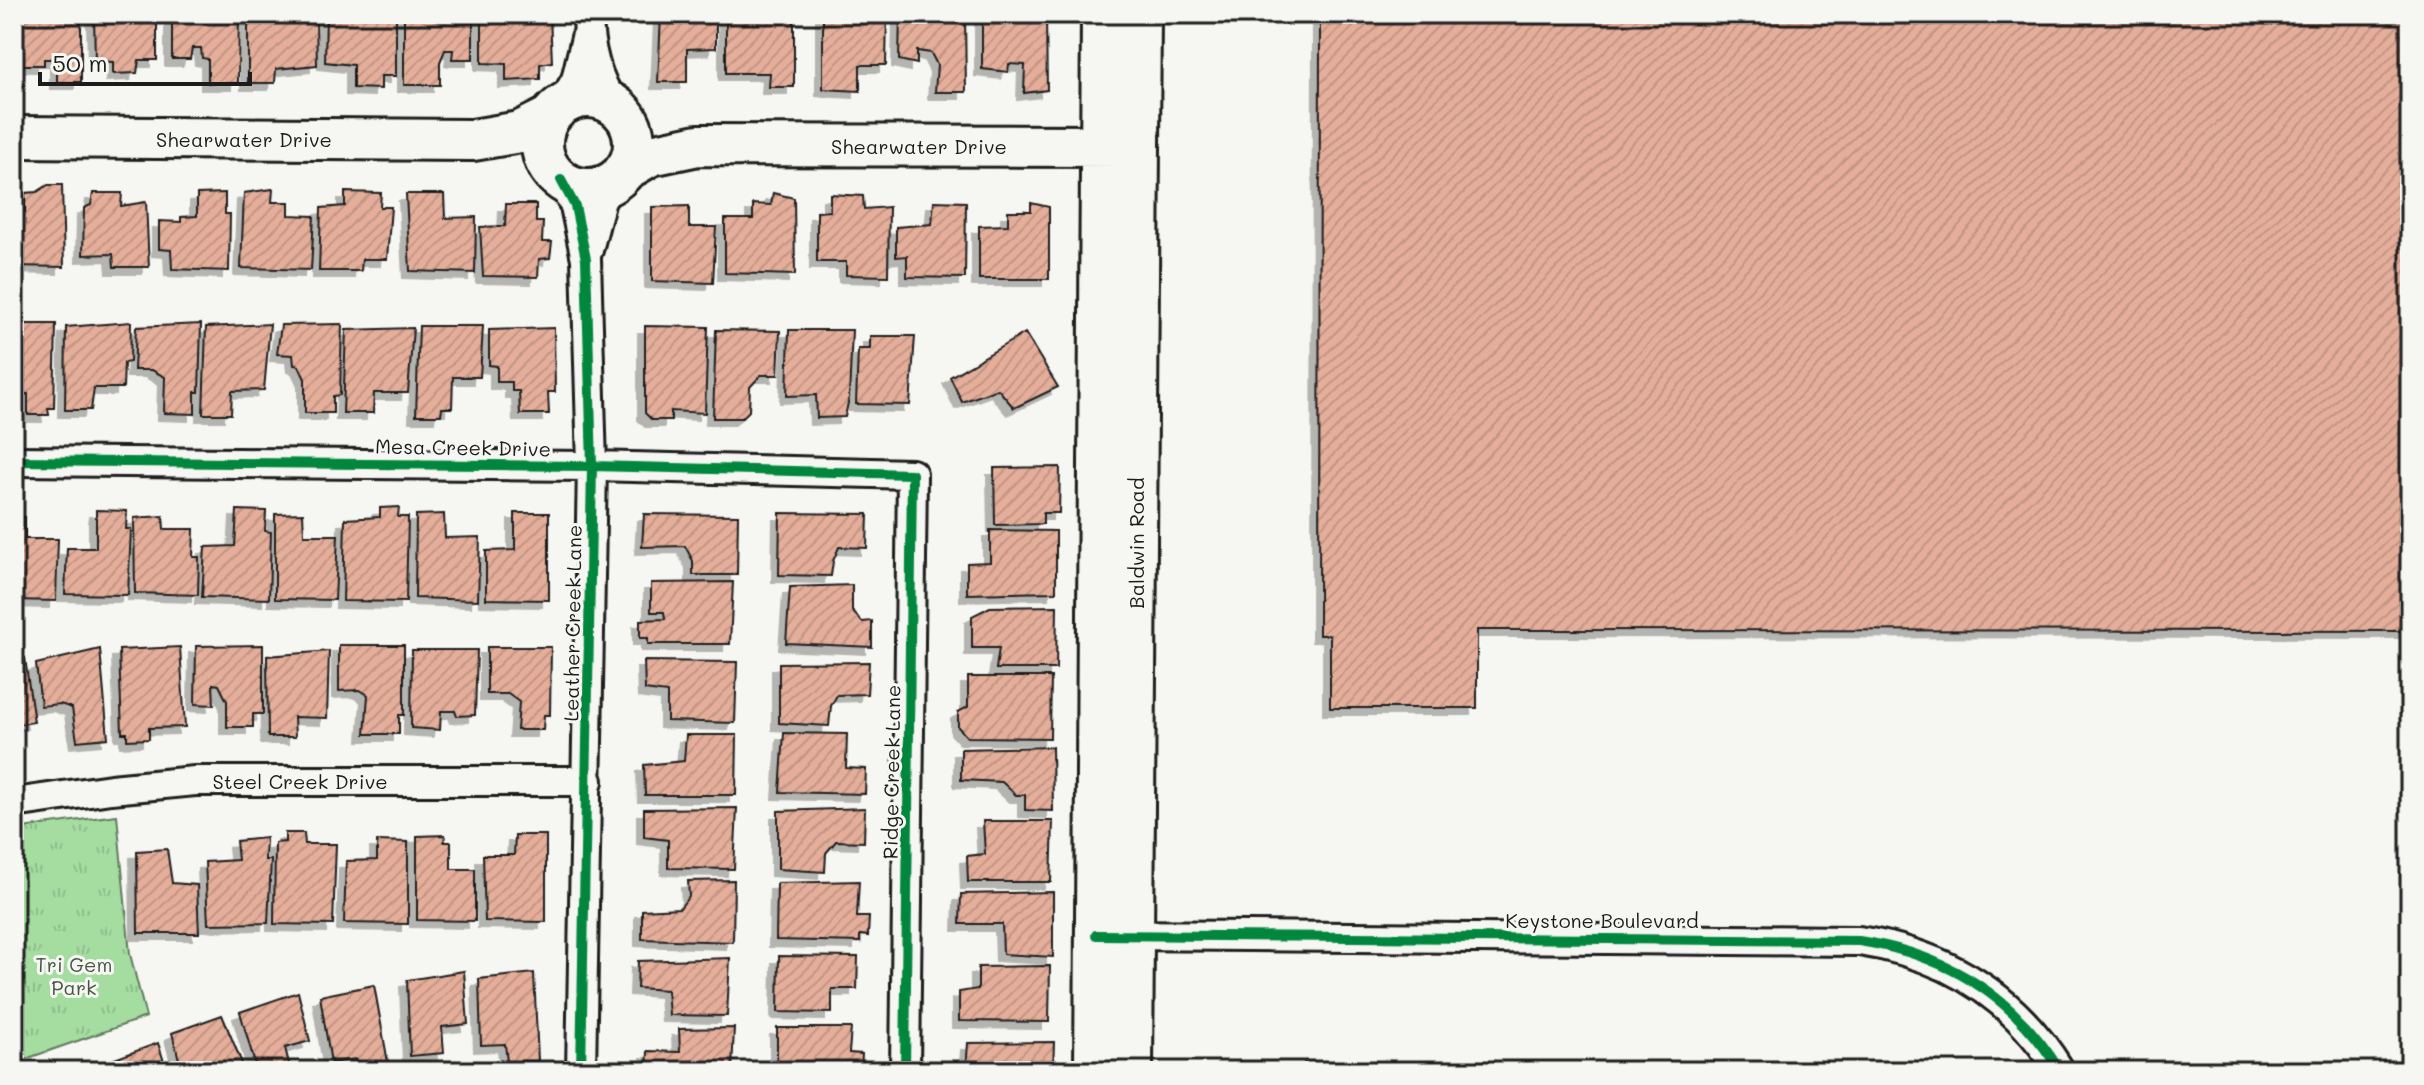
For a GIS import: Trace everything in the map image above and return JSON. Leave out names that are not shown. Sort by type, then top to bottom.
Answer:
[{"type":"street","name":"Baldwin Road","points":[[1102,14],[1120,146],[1115,935],[1132,1071]]},
{"type":"street","name":"Baldwin Road","points":[[1120,146],[1140,14]]},
{"type":"street","points":[[588,22],[601,84],[631,129],[634,143],[632,157],[620,175],[602,187],[588,189],[574,187],[556,176],[544,158],[542,144],[544,129],[576,80],[588,22]]},
{"type":"street","points":[[555,112],[573,100],[587,98],[602,99],[620,111]]},
{"type":"street","name":"Shearwater Drive","points":[[620,111],[649,132],[698,145]]},
{"type":"street","name":"Shearwater Drive","points":[[14,137],[473,140],[520,132],[555,112]]},
{"type":"street","name":"Shearwater Drive","points":[[473,140],[520,154],[556,176]]},
{"type":"street","name":"Shearwater Drive","points":[[620,175],[651,155],[698,145],[1120,146]]},
{"type":"street","name":"Leather Creek Lane","points":[[586,259],[601,200],[620,175]]},
{"type":"street","name":"Leather Creek Lane","points":[[556,176],[575,206],[586,259],[592,466],[581,1071]]},
{"type":"street","name":"Mesa Creek Drive","points":[[14,461],[592,466],[912,474]]},
{"type":"street","name":"Ridge Creek Lane","points":[[905,1071],[912,474]]},
{"type":"street","name":"Steel Creek Drive","points":[[14,803],[195,781],[588,781]]},
{"type":"street","name":"Baldwin Road","points":[[1095,1071],[1115,935]]},
{"type":"street","name":"Keystone Boulevard","points":[[1115,935],[1859,941],[1917,953],[1970,979],[2016,1016],[2036,1037],[2060,1071]]},
{"type":"green space","name":"Tri Gem Park","points":[[117,815],[130,954],[146,1017],[14,1063],[14,829]]},
{"type":"building","points":[[15,14],[81,14],[81,82],[57,82],[57,59],[44,59],[44,65],[14,65]]},
{"type":"building","points":[[94,14],[157,14],[157,60],[139,60],[137,73],[113,74],[113,62],[95,61]]},
{"type":"building","points":[[172,14],[239,14],[238,83],[208,83],[208,59],[202,58],[201,48],[192,48],[190,59],[172,59]]},
{"type":"building","points":[[248,14],[316,14],[317,65],[276,69],[275,83],[248,83]]},
{"type":"building","points":[[326,14],[396,14],[396,76],[381,76],[381,89],[353,88],[353,65],[325,62]]},
{"type":"building","points":[[404,14],[473,14],[473,59],[452,59],[453,50],[445,50],[440,62],[440,85],[404,85]]},
{"type":"building","points":[[482,14],[550,15],[552,62],[540,64],[540,79],[506,81],[506,64],[482,63]]},
{"type":"building","points":[[661,14],[716,14],[716,48],[687,49],[687,82],[658,82]]},
{"type":"building","points":[[726,14],[794,14],[794,87],[769,87],[770,73],[726,73]]},
{"type":"building","points":[[823,14],[887,14],[886,65],[860,65],[860,91],[823,89]]},
{"type":"building","points":[[900,14],[965,14],[966,92],[935,92],[937,65],[931,53],[917,51],[917,64],[899,60]]},
{"type":"building","points":[[982,14],[1046,14],[1047,90],[1024,93],[1025,65],[1009,64],[1008,72],[982,69]]},
{"type":"building","points":[[1320,14],[2410,14],[2410,631],[1477,630],[1477,708],[1330,708],[1330,635],[1319,635]]},
{"type":"building","points":[[48,185],[62,185],[64,267],[14,266],[14,212],[25,212],[25,193],[37,192]]},
{"type":"building","points":[[273,189],[272,202],[289,202],[289,215],[314,216],[311,270],[241,268],[244,193]]},
{"type":"building","points":[[345,192],[381,193],[380,207],[391,207],[387,259],[362,259],[361,271],[319,271],[321,208],[345,206]]},
{"type":"building","points":[[93,193],[122,193],[121,206],[146,202],[149,267],[114,267],[113,254],[83,255],[84,208],[91,205]]},
{"type":"building","points":[[225,193],[225,214],[230,214],[229,271],[172,269],[171,250],[159,249],[159,221],[181,222],[181,217],[197,216],[197,194]]},
{"type":"building","points":[[773,193],[794,198],[795,275],[725,273],[725,219],[753,219],[753,204],[771,205]]},
{"type":"building","points":[[406,194],[444,194],[445,218],[476,217],[475,273],[410,271]]},
{"type":"building","points":[[830,194],[863,196],[864,209],[889,207],[888,276],[846,275],[846,262],[817,262],[817,212],[830,211]]},
{"type":"building","points":[[934,201],[966,202],[965,278],[907,277],[907,256],[896,257],[896,227],[932,224]]},
{"type":"building","points":[[1031,203],[1049,207],[1049,279],[979,279],[979,226],[1008,225],[1008,211],[1031,211]]},
{"type":"building","points":[[506,204],[536,204],[536,222],[543,222],[542,242],[552,242],[550,258],[539,259],[538,277],[483,276],[480,227],[505,226]]},
{"type":"building","points":[[689,206],[689,227],[716,227],[713,283],[652,281],[652,207]]},
{"type":"building","points":[[131,322],[130,362],[124,363],[123,388],[94,388],[91,410],[65,410],[66,327]]},
{"type":"building","points":[[14,324],[56,324],[54,408],[48,408],[49,415],[28,415],[28,394],[22,395],[22,406],[14,406]]},
{"type":"building","points":[[201,324],[199,392],[195,392],[195,414],[164,413],[165,377],[152,370],[134,370],[136,327]]},
{"type":"building","points":[[270,324],[264,390],[232,391],[231,414],[203,414],[206,327]]},
{"type":"building","points":[[342,324],[340,395],[333,396],[333,413],[305,413],[305,379],[299,366],[294,365],[293,355],[277,354],[281,325]]},
{"type":"building","points":[[419,326],[483,326],[480,377],[453,377],[452,408],[442,408],[441,415],[416,415]]},
{"type":"building","points":[[645,326],[708,327],[705,413],[671,411],[671,420],[652,420],[645,413]]},
{"type":"building","points":[[413,328],[408,393],[374,393],[373,413],[343,413],[346,330]]},
{"type":"building","points":[[554,328],[555,392],[548,392],[549,414],[520,414],[519,391],[512,391],[512,382],[497,382],[497,366],[489,365],[489,330]]},
{"type":"building","points":[[716,330],[780,331],[778,375],[761,375],[750,387],[749,411],[742,418],[713,418]]},
{"type":"building","points":[[789,330],[852,330],[849,398],[845,417],[817,418],[816,395],[787,396]]},
{"type":"building","points":[[1025,333],[1058,387],[1014,408],[998,389],[962,402],[950,377]]},
{"type":"building","points":[[870,336],[915,336],[910,405],[856,404],[858,349],[870,349]]},
{"type":"building","points":[[1060,467],[1059,513],[1043,513],[1043,524],[995,525],[994,468]]},
{"type":"building","points":[[399,507],[398,517],[408,517],[406,602],[343,601],[345,519],[380,517],[380,508]]},
{"type":"building","points":[[96,510],[127,511],[126,529],[131,529],[128,595],[65,594],[67,548],[96,548]]},
{"type":"building","points":[[237,510],[266,511],[265,531],[271,532],[269,599],[202,597],[205,547],[235,546]]},
{"type":"building","points":[[303,513],[304,535],[338,535],[335,600],[275,599],[275,514]]},
{"type":"building","points":[[515,513],[549,513],[549,600],[486,599],[486,551],[515,550]]},
{"type":"building","points":[[780,513],[868,514],[867,548],[839,547],[831,576],[779,575]]},
{"type":"building","points":[[444,514],[445,538],[480,537],[478,600],[415,598],[416,515]]},
{"type":"building","points":[[644,514],[738,515],[737,575],[693,575],[693,561],[685,546],[642,547]]},
{"type":"building","points":[[14,516],[25,517],[25,539],[58,539],[56,601],[14,600]]},
{"type":"building","points":[[163,516],[164,529],[194,529],[193,557],[199,557],[198,595],[135,593],[134,518]]},
{"type":"building","points":[[990,530],[1056,531],[1056,592],[967,594],[967,563],[990,562]]},
{"type":"building","points":[[733,582],[730,644],[648,644],[648,638],[640,638],[640,620],[665,619],[664,612],[651,612],[651,583]]},
{"type":"building","points":[[852,585],[852,611],[862,622],[872,621],[872,647],[786,643],[790,587]]},
{"type":"building","points":[[1057,606],[1056,669],[996,669],[999,648],[972,648],[972,616],[990,607]]},
{"type":"building","points":[[263,645],[263,714],[253,714],[253,727],[227,727],[227,701],[219,685],[213,684],[214,705],[195,704],[196,646]]},
{"type":"building","points":[[339,645],[404,645],[404,715],[399,715],[399,734],[365,734],[368,695],[360,690],[339,691]]},
{"type":"building","points":[[180,647],[185,727],[149,728],[149,739],[127,740],[127,733],[122,733],[119,650]]},
{"type":"building","points":[[487,647],[551,647],[550,715],[544,715],[543,730],[517,730],[519,702],[508,694],[487,694]]},
{"type":"building","points":[[100,649],[108,738],[77,741],[72,708],[60,704],[41,706],[36,664]]},
{"type":"building","points":[[412,650],[477,650],[475,715],[457,716],[455,711],[441,711],[440,730],[411,728]]},
{"type":"building","points":[[329,651],[327,718],[294,717],[295,737],[268,737],[267,656]]},
{"type":"building","points":[[25,658],[34,722],[14,725],[14,661]]},
{"type":"building","points":[[644,661],[737,662],[735,723],[667,721],[667,693],[645,690]]},
{"type":"building","points":[[869,662],[867,694],[837,695],[831,706],[829,726],[779,723],[779,663]]},
{"type":"building","points":[[968,677],[1051,677],[1050,738],[967,737],[958,727],[958,712],[968,707]]},
{"type":"building","points":[[784,733],[847,734],[846,768],[866,769],[865,794],[780,792]]},
{"type":"building","points":[[686,735],[737,735],[736,795],[645,795],[644,765],[684,761]]},
{"type":"building","points":[[1052,747],[1053,811],[1025,810],[1025,795],[1016,795],[1002,782],[961,780],[961,749]]},
{"type":"building","points":[[737,808],[734,869],[668,868],[668,840],[644,837],[644,809]]},
{"type":"building","points":[[865,808],[864,842],[836,841],[826,853],[825,872],[778,869],[778,811]]},
{"type":"building","points":[[983,821],[1053,821],[1051,882],[968,882],[967,856],[985,854]]},
{"type":"building","points":[[285,833],[304,833],[305,844],[336,844],[333,925],[274,924],[275,843],[285,842]]},
{"type":"building","points":[[445,835],[444,842],[451,842],[451,869],[475,869],[475,921],[417,920],[417,836]]},
{"type":"building","points":[[515,835],[546,835],[546,922],[485,921],[483,855],[514,855]]},
{"type":"building","points":[[266,838],[265,860],[271,860],[268,923],[208,924],[205,862],[238,860],[236,841]]},
{"type":"building","points":[[377,841],[408,842],[408,924],[344,923],[346,861],[377,860]]},
{"type":"building","points":[[167,849],[172,883],[197,885],[199,933],[138,933],[137,851]]},
{"type":"building","points":[[734,880],[733,942],[642,939],[642,910],[680,908],[689,896],[688,881]]},
{"type":"building","points":[[859,881],[857,917],[869,917],[868,936],[860,935],[860,942],[776,940],[777,883]]},
{"type":"building","points":[[1053,892],[1053,957],[1003,954],[1002,924],[960,924],[961,894]]},
{"type":"building","points":[[779,956],[858,957],[857,989],[832,989],[832,1013],[778,1012]]},
{"type":"building","points":[[730,958],[727,1016],[669,1015],[667,990],[637,988],[638,961]]},
{"type":"building","points":[[1050,966],[1049,1022],[959,1021],[959,992],[978,989],[978,967]]},
{"type":"building","points":[[464,971],[468,1024],[442,1027],[444,1053],[410,1056],[407,980]]},
{"type":"building","points":[[534,973],[538,1061],[507,1062],[505,1044],[481,1045],[479,979]]},
{"type":"building","points":[[374,985],[389,1068],[359,1069],[355,1059],[331,1063],[320,996]]},
{"type":"building","points":[[298,992],[310,1041],[285,1048],[291,1071],[257,1071],[240,1012]]},
{"type":"building","points":[[222,1015],[244,1068],[239,1071],[182,1071],[172,1033]]},
{"type":"building","points":[[734,1028],[732,1071],[647,1071],[648,1051],[680,1052],[679,1029]]},
{"type":"building","points":[[777,1028],[851,1028],[849,1053],[862,1054],[861,1071],[777,1071]]},
{"type":"building","points":[[1054,1042],[1053,1071],[966,1071],[968,1043]]},
{"type":"building","points":[[158,1043],[167,1071],[109,1071],[106,1062]]},
{"type":"building","points":[[1304,1063],[1467,1064],[1467,1071],[1304,1071]]},
{"type":"building","points":[[1676,1070],[1854,1071],[1676,1071]]},
{"type":"cycle path","points":[[561,180],[575,206],[586,259],[592,466],[581,1071]]},
{"type":"cycle path","points":[[14,461],[592,466],[912,474],[905,1071]]},
{"type":"cycle path","points":[[1096,935],[1859,941],[1920,956],[1974,983],[1999,1000],[2021,1021],[2042,1044],[2060,1071]]}]
